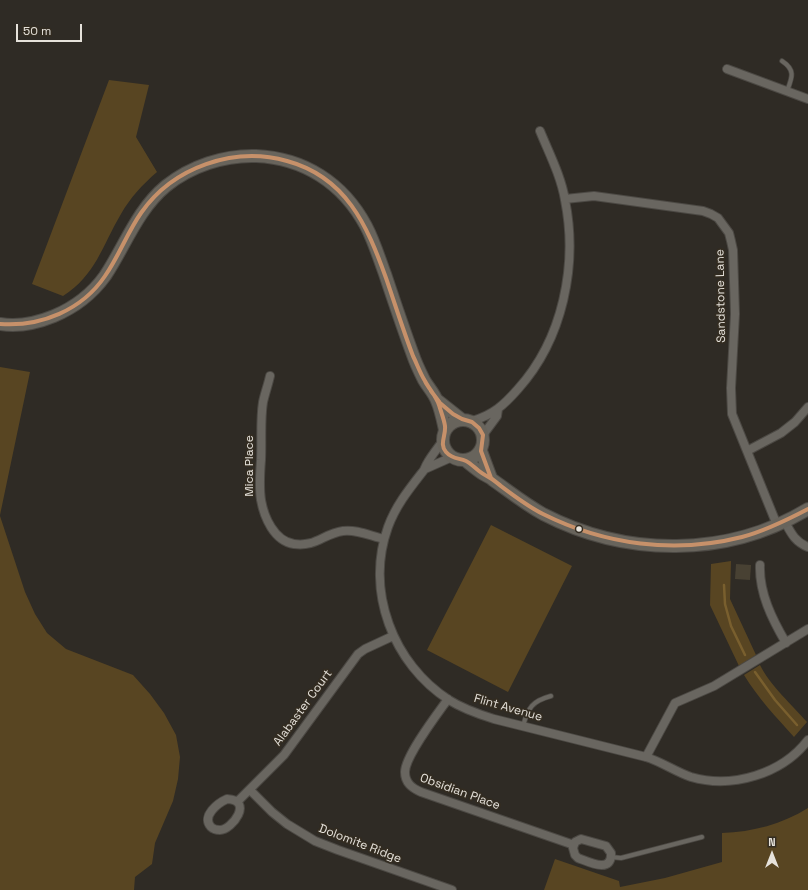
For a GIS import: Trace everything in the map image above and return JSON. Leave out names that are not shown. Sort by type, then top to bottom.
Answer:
[{"type":"street","points":[[726,69],[808,99]]},
{"type":"street","points":[[540,131],[565,199],[569,238],[569,261],[567,283],[561,311],[549,340],[525,381],[498,409],[448,425],[442,442],[445,450],[452,457],[466,461],[523,502],[555,520],[592,534],[629,543],[668,547],[711,544],[751,534],[781,523],[808,509]]},
{"type":"street","points":[[0,324],[17,325],[46,319],[79,302],[104,277],[138,217],[146,207],[155,196],[180,176],[195,168],[230,158],[248,156],[281,159],[300,165],[330,181],[344,194],[366,225],[418,367],[437,400],[445,430]]},
{"type":"street","name":"Sandstone Lane","points":[[565,199],[587,195],[703,211],[711,214],[723,224],[732,241],[733,257],[735,314],[731,407],[732,414],[781,523],[797,542],[808,547]]},
{"type":"street","name":"Mica Place","points":[[270,376],[263,404],[260,490],[267,520],[273,530],[280,538],[291,544],[302,545],[314,543],[332,534],[349,531],[384,539]]},
{"type":"street","points":[[437,400],[480,430],[483,435]]},
{"type":"street","points":[[747,450],[781,433],[795,422],[808,407]]},
{"type":"street","points":[[491,478],[481,451],[483,435],[497,416],[498,409]]},
{"type":"street","name":"Flint Avenue","points":[[442,442],[425,469],[404,496],[388,526],[384,539],[380,569],[381,589],[386,615],[393,636],[408,661],[417,672],[448,699],[478,714],[646,757],[691,776],[705,780],[736,780],[753,776],[781,764],[808,740]]},
{"type":"street","points":[[466,461],[481,451]]},
{"type":"street","name":"Flint Avenue","points":[[425,469],[452,457]]},
{"type":"street","points":[[760,565],[760,582],[772,620],[786,643]]},
{"type":"street","points":[[646,757],[675,703],[714,686],[808,629]]},
{"type":"street","name":"Alabaster Court","points":[[237,802],[284,754],[358,654],[365,649],[393,636]]},
{"type":"street","name":"Obsidian Place","points":[[448,699],[409,759],[405,772],[408,785],[421,792],[574,845]]},
{"type":"street","name":"Dolomite Ridge","points":[[250,790],[260,801],[287,824],[315,841],[331,848],[452,890]]},
{"type":"street","points":[[585,839],[606,846],[611,853],[611,857],[607,864],[600,865],[578,858],[573,852],[574,845],[578,840],[585,839]]},
{"type":"lane","points":[[782,61],[787,65],[792,74],[792,79],[787,92]]},
{"type":"lane","points":[[523,726],[530,707],[539,700],[551,696]]},
{"type":"lane","points":[[611,857],[621,858],[702,837]]},
{"type":"shaded area","points":[[109,80],[149,85],[136,137],[157,172],[128,202],[91,269],[74,288],[63,296],[32,284]]},
{"type":"shaded area","points":[[0,367],[30,372],[0,515]]},
{"type":"shaded area","points":[[0,516],[25,592],[35,614],[47,633],[66,649],[133,675],[164,713],[176,735],[180,757],[178,779],[173,801],[155,843],[152,864],[135,877],[134,890],[0,890]]},
{"type":"shaded area","points":[[491,525],[572,566],[508,692],[427,650]]},
{"type":"shaded area","points":[[731,561],[730,599],[756,655],[739,666],[710,605],[711,564]]},
{"type":"shaded area","points":[[760,665],[769,680],[807,722],[794,737],[761,699],[744,675]]},
{"type":"shaded area","points":[[808,808],[808,890],[544,890],[555,859],[619,881],[620,887],[665,878],[722,862],[722,833],[745,831],[778,823]]},
{"type":"building","points":[[736,564],[751,565],[750,580],[735,579]]},
{"type":"waterway","points":[[724,585],[725,604],[731,626],[745,655]]},
{"type":"waterway","points":[[755,672],[775,700],[797,725]]},
{"type":"transit line","points":[[0,324],[30,323],[45,319],[59,314],[85,298],[96,288],[115,261],[131,228],[141,213],[154,197],[170,183],[187,172],[206,164],[246,156],[267,157],[287,161],[307,168],[325,179],[339,191],[352,206],[362,222],[379,258],[413,356],[423,378],[439,405],[445,426],[443,446],[446,452],[451,456],[468,462],[523,502],[543,514],[567,525],[591,533],[641,544],[691,545],[742,537],[751,535],[808,509]]},
{"type":"transit line","points":[[431,391],[440,403],[453,414],[472,422],[479,428],[483,435],[481,451],[491,478],[500,485]]}]
